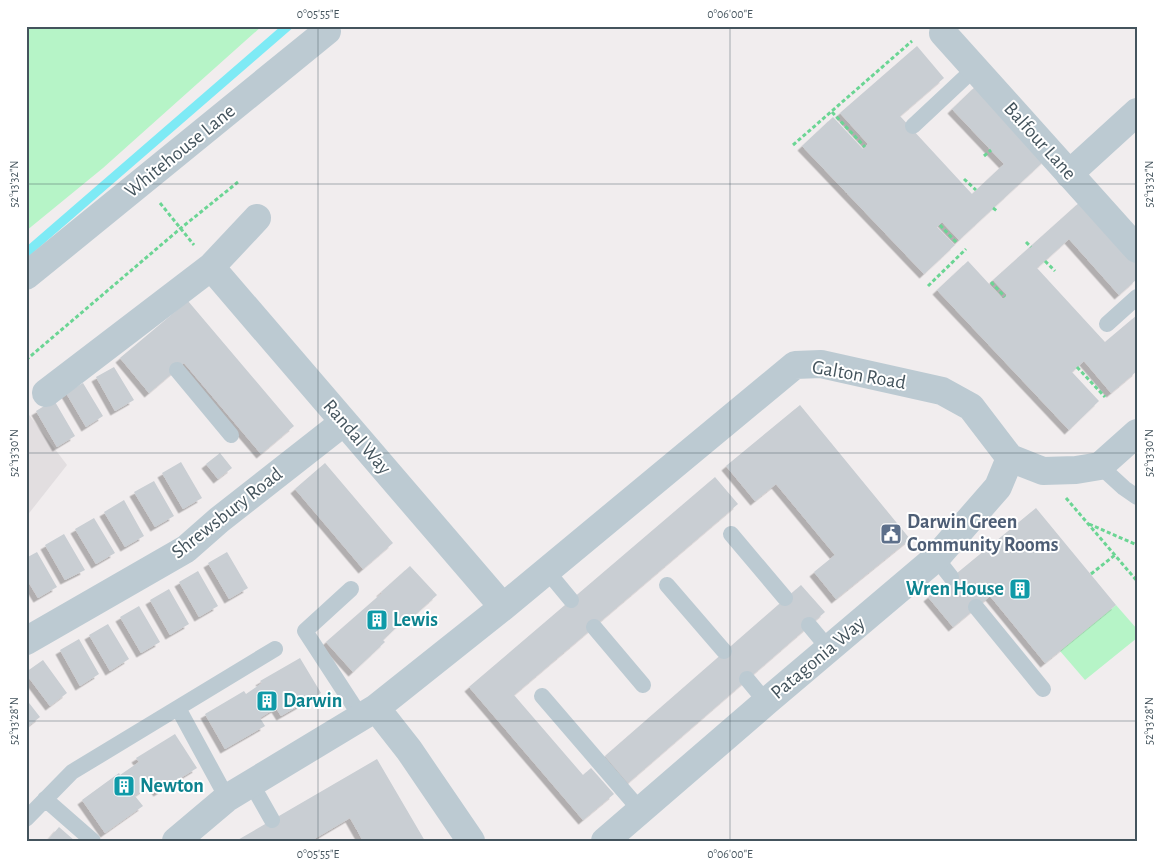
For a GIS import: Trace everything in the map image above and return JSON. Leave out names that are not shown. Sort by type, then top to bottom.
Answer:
[{"type":"street","name":"Whitehouse Lane","points":[[26,276],[330,29]]},
{"type":"street","name":"Balfour Lane","points":[[943,33],[1137,249]]},
{"type":"street","points":[[1070,174],[1137,112]]},
{"type":"street","points":[[46,393],[143,328],[211,267],[257,218]]},
{"type":"street","name":"Randal Way","points":[[211,267],[503,607]]},
{"type":"street","name":"Galton Road","points":[[176,841],[227,798],[368,712],[503,607],[795,365],[821,364],[942,391],[971,407],[1010,458]]},
{"type":"street","name":"Shrewsbury Road","points":[[26,641],[186,549],[219,520],[344,422]]},
{"type":"street","points":[[1010,458],[1043,471],[1076,470],[1100,466],[1137,433]]},
{"type":"street","name":"Patagonia Way","points":[[606,841],[829,649],[943,568],[998,487],[1010,458]]},
{"type":"street","points":[[368,712],[409,750],[471,841]]},
{"type":"lane","points":[[913,126],[975,68]]},
{"type":"lane","points":[[1106,324],[1137,297]]},
{"type":"lane","points":[[177,370],[231,435]]},
{"type":"lane","points":[[1100,466],[1137,498]]},
{"type":"lane","points":[[731,534],[785,598]]},
{"type":"lane","points":[[547,571],[571,600]]},
{"type":"lane","points":[[667,585],[724,651]]},
{"type":"lane","points":[[351,589],[305,632],[368,712]]},
{"type":"lane","points":[[976,607],[1043,690]]},
{"type":"lane","points":[[809,625],[829,649]]},
{"type":"lane","points":[[594,627],[643,685]]},
{"type":"lane","points":[[26,819],[72,772],[275,649]]},
{"type":"lane","points":[[747,679],[766,702]]},
{"type":"lane","points":[[542,696],[640,811]]},
{"type":"lane","points":[[178,708],[227,798]]},
{"type":"lane","points":[[251,783],[272,820]]},
{"type":"lane","points":[[46,799],[93,841]]},
{"type":"path","points":[[793,145],[912,41]]},
{"type":"path","points":[[832,112],[865,147]]},
{"type":"path","points":[[984,156],[991,150]]},
{"type":"path","points":[[964,179],[976,190]]},
{"type":"path","points":[[26,360],[238,182]]},
{"type":"path","points":[[993,208],[997,212]]},
{"type":"path","points":[[940,224],[957,243]]},
{"type":"path","points":[[1026,242],[1031,247]]},
{"type":"path","points":[[928,286],[966,249]]},
{"type":"path","points":[[1045,261],[1055,271]]},
{"type":"path","points":[[991,282],[1005,297]]},
{"type":"path","points":[[1078,367],[1105,397]]},
{"type":"path","points":[[1043,471],[1137,581]]},
{"type":"path","points":[[1087,522],[1137,545]]},
{"type":"path","points":[[1091,574],[1114,555]]},
{"type":"shaded area","points":[[26,411],[67,465],[26,517]]},
{"type":"green space","points":[[26,26],[262,26],[103,168],[26,231]]},
{"type":"green space","points":[[1116,605],[1137,629],[1137,638],[1085,680],[1060,651]]},
{"type":"building","points":[[917,46],[944,78],[900,116],[972,194],[1004,164],[952,109],[977,85],[1046,159],[959,240],[942,222],[937,227],[955,245],[924,274],[802,146],[833,117],[863,149],[868,144],[840,113]]},
{"type":"building","points":[[1081,201],[1137,262],[1137,279],[1119,295],[1069,239],[1037,268],[1105,342],[1137,315],[1137,371],[1111,393],[1084,361],[1072,372],[1099,401],[1069,430],[937,290],[968,261],[1003,299],[1007,295],[993,280]]},
{"type":"building","points":[[188,301],[294,426],[261,454],[184,363],[149,393],[120,358]]},
{"type":"building","points":[[114,367],[134,400],[115,411],[96,377]]},
{"type":"building","points":[[83,383],[103,416],[86,427],[66,393]]},
{"type":"building","points":[[54,400],[75,436],[57,447],[36,411]]},
{"type":"building","points":[[800,405],[910,539],[836,599],[814,572],[835,555],[776,484],[755,501],[726,466]]},
{"type":"building","points":[[220,453],[232,468],[218,479],[206,464]]},
{"type":"building","points":[[181,462],[202,498],[183,509],[162,473]]},
{"type":"building","points":[[325,463],[393,543],[363,569],[295,489]]},
{"type":"building","points":[[715,477],[738,504],[514,695],[583,775],[591,768],[614,794],[583,820],[469,687]]},
{"type":"building","points":[[154,481],[174,516],[155,527],[134,492]]},
{"type":"building","points":[[124,500],[144,536],[125,547],[104,512]]},
{"type":"building","name":"Wren House","points":[[1036,508],[1116,605],[1045,663],[990,596],[953,627],[928,597]]},
{"type":"building","points":[[94,518],[115,553],[96,564],[75,529]]},
{"type":"building","points":[[64,534],[85,570],[65,580],[45,545]]},
{"type":"building","points":[[37,552],[57,587],[38,598],[26,578],[26,558]]},
{"type":"building","points":[[227,552],[248,588],[229,599],[208,563]]},
{"type":"building","name":"Lewis","points":[[410,566],[437,595],[408,621],[406,618],[383,640],[385,642],[353,672],[326,642]]},
{"type":"building","points":[[198,571],[218,606],[199,617],[179,582]]},
{"type":"building","points":[[801,585],[825,612],[628,783],[605,756]]},
{"type":"building","points":[[169,589],[189,624],[170,635],[150,600]]},
{"type":"building","points":[[139,606],[160,642],[141,653],[120,617]]},
{"type":"building","points":[[108,624],[129,659],[110,671],[89,635]]},
{"type":"building","points":[[79,639],[99,674],[80,686],[60,650]]},
{"type":"building","name":"Darwin","points":[[300,658],[321,693],[281,716],[276,708],[260,718],[265,726],[225,749],[205,714],[244,691],[246,694],[262,683],[260,681]]},
{"type":"building","points":[[43,660],[67,693],[50,706],[26,674],[26,672]]},
{"type":"building","points":[[26,699],[40,717],[26,728]]},
{"type":"building","name":"Newton","points":[[175,734],[197,768],[158,792],[152,783],[135,796],[143,806],[105,833],[82,800],[119,773],[120,775],[139,762],[136,758]]},
{"type":"building","points":[[377,759],[425,841],[363,841],[350,818],[311,841],[236,841]]},
{"type":"building","points":[[59,827],[75,841],[47,841]]},
{"type":"waterway","points":[[26,253],[288,26]]},
{"type":"place","name":"Darwin Green Community Rooms","points":[[891,534]]},
{"type":"place","name":"Wren House","points":[[1020,589]]},
{"type":"place","name":"Lewis","points":[[377,620]]},
{"type":"place","name":"Darwin","points":[[267,701]]},
{"type":"place","name":"Newton","points":[[124,786]]}]
